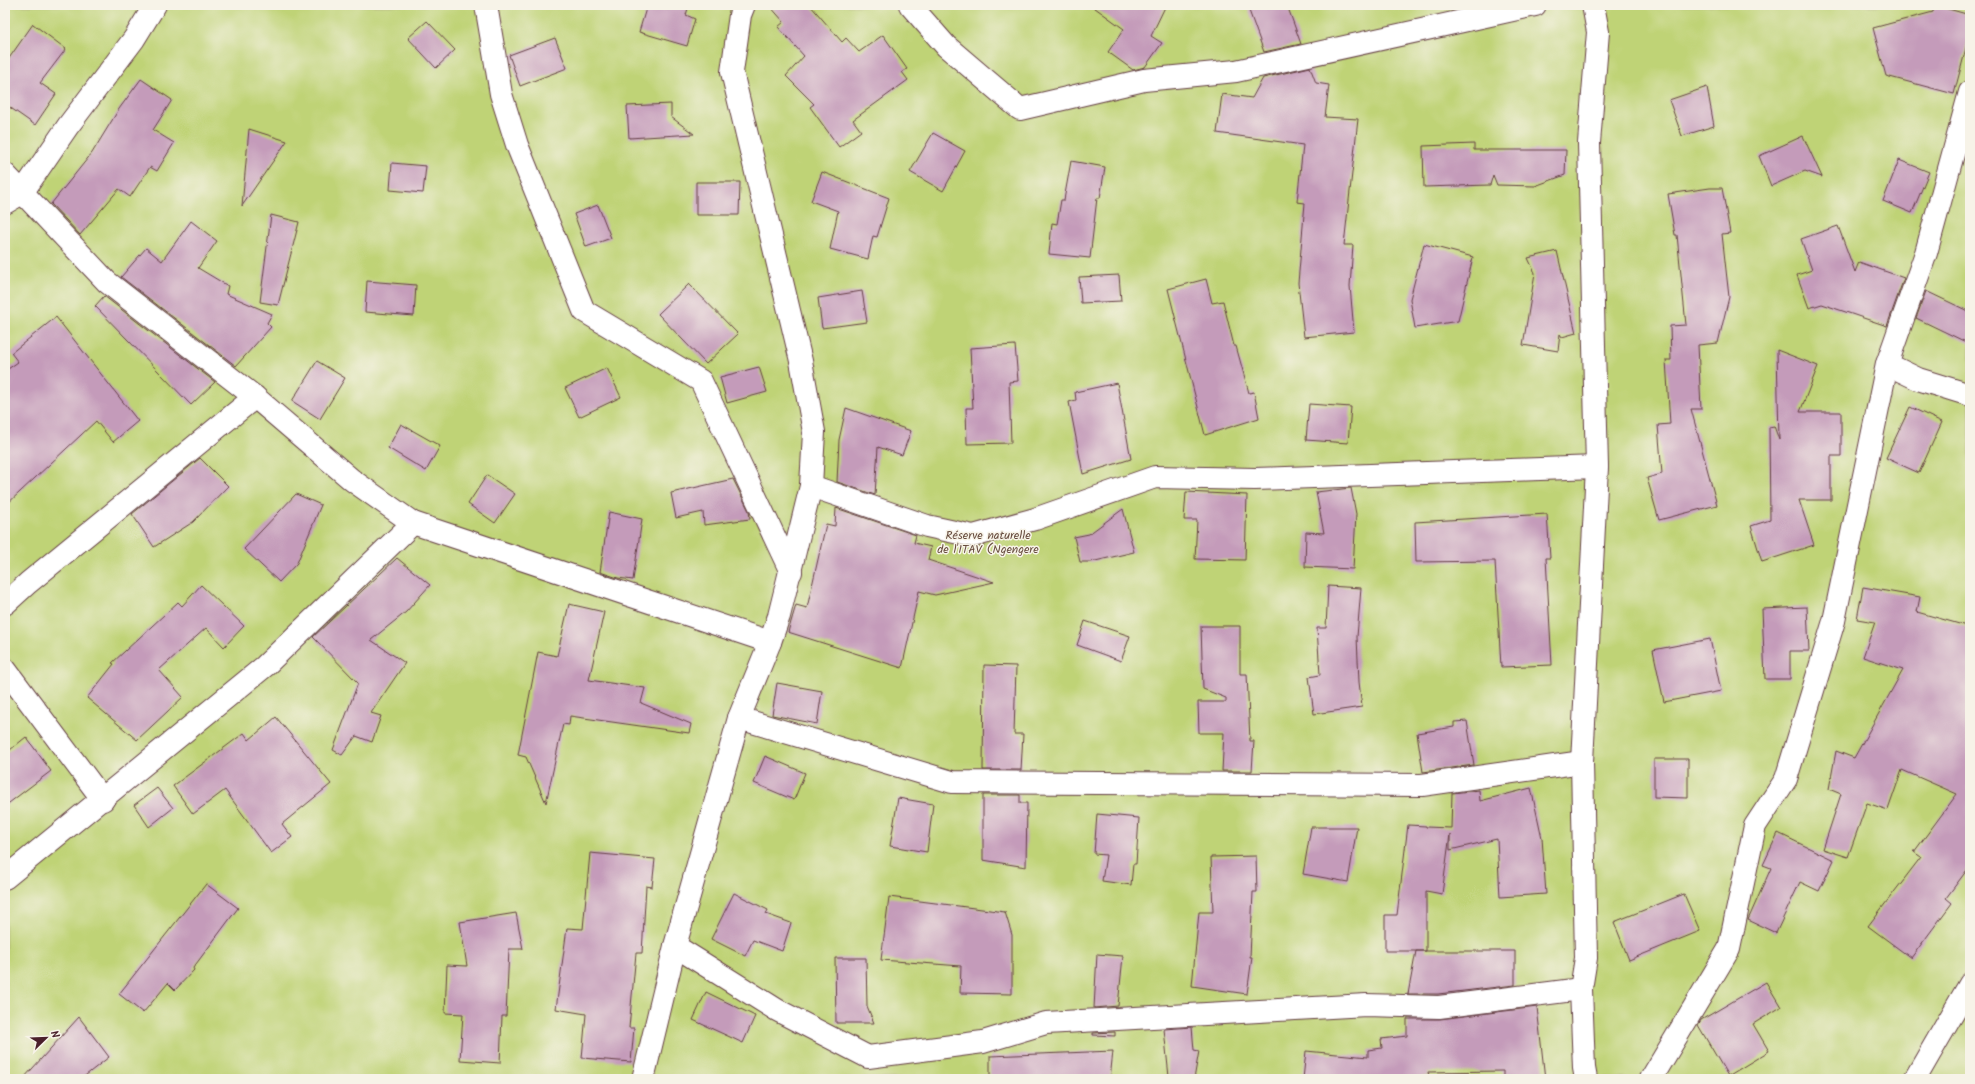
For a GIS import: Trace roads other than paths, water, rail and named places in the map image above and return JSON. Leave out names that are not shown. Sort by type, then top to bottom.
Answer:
[{"type":"street","points":[[13,198],[134,38],[155,5]]},
{"type":"street","points":[[486,5],[501,94],[517,145],[584,310],[701,381],[791,572]]},
{"type":"street","points":[[643,1079],[675,946],[739,718],[770,642],[791,572],[811,486],[814,432],[801,361],[732,72],[740,15],[744,5]]},
{"type":"street","points":[[910,5],[946,46],[1020,109],[1144,80],[1236,71],[1535,5]]},
{"type":"street","points":[[1586,1079],[1584,1068],[1581,989],[1586,958],[1582,762],[1597,467],[1589,143],[1598,32],[1593,5]]},
{"type":"street","points":[[1651,1079],[1729,949],[1755,826],[1786,778],[1834,621],[1887,364],[1926,253],[1970,92]]},
{"type":"street","points":[[5,174],[13,198],[107,282],[255,397],[352,480],[413,523],[770,642]]},
{"type":"street","points":[[1887,364],[1918,379],[1970,395]]},
{"type":"street","points":[[5,604],[28,582],[255,397]]},
{"type":"street","points":[[811,486],[927,526],[973,536],[1035,519],[1156,477],[1255,479],[1597,467]]},
{"type":"street","points":[[5,878],[265,666],[413,523]]},
{"type":"street","points":[[5,669],[102,800]]},
{"type":"street","points":[[739,718],[952,782],[1422,785],[1582,762]]},
{"type":"street","points":[[675,946],[777,1010],[868,1057],[983,1042],[1046,1023],[1366,1005],[1439,1007],[1581,989]]},
{"type":"street","points":[[1915,1079],[1970,984]]},
{"type":"park label","name":"Réserve naturelle de l'ITAV (Ngengere","points":[[988,542]]}]
